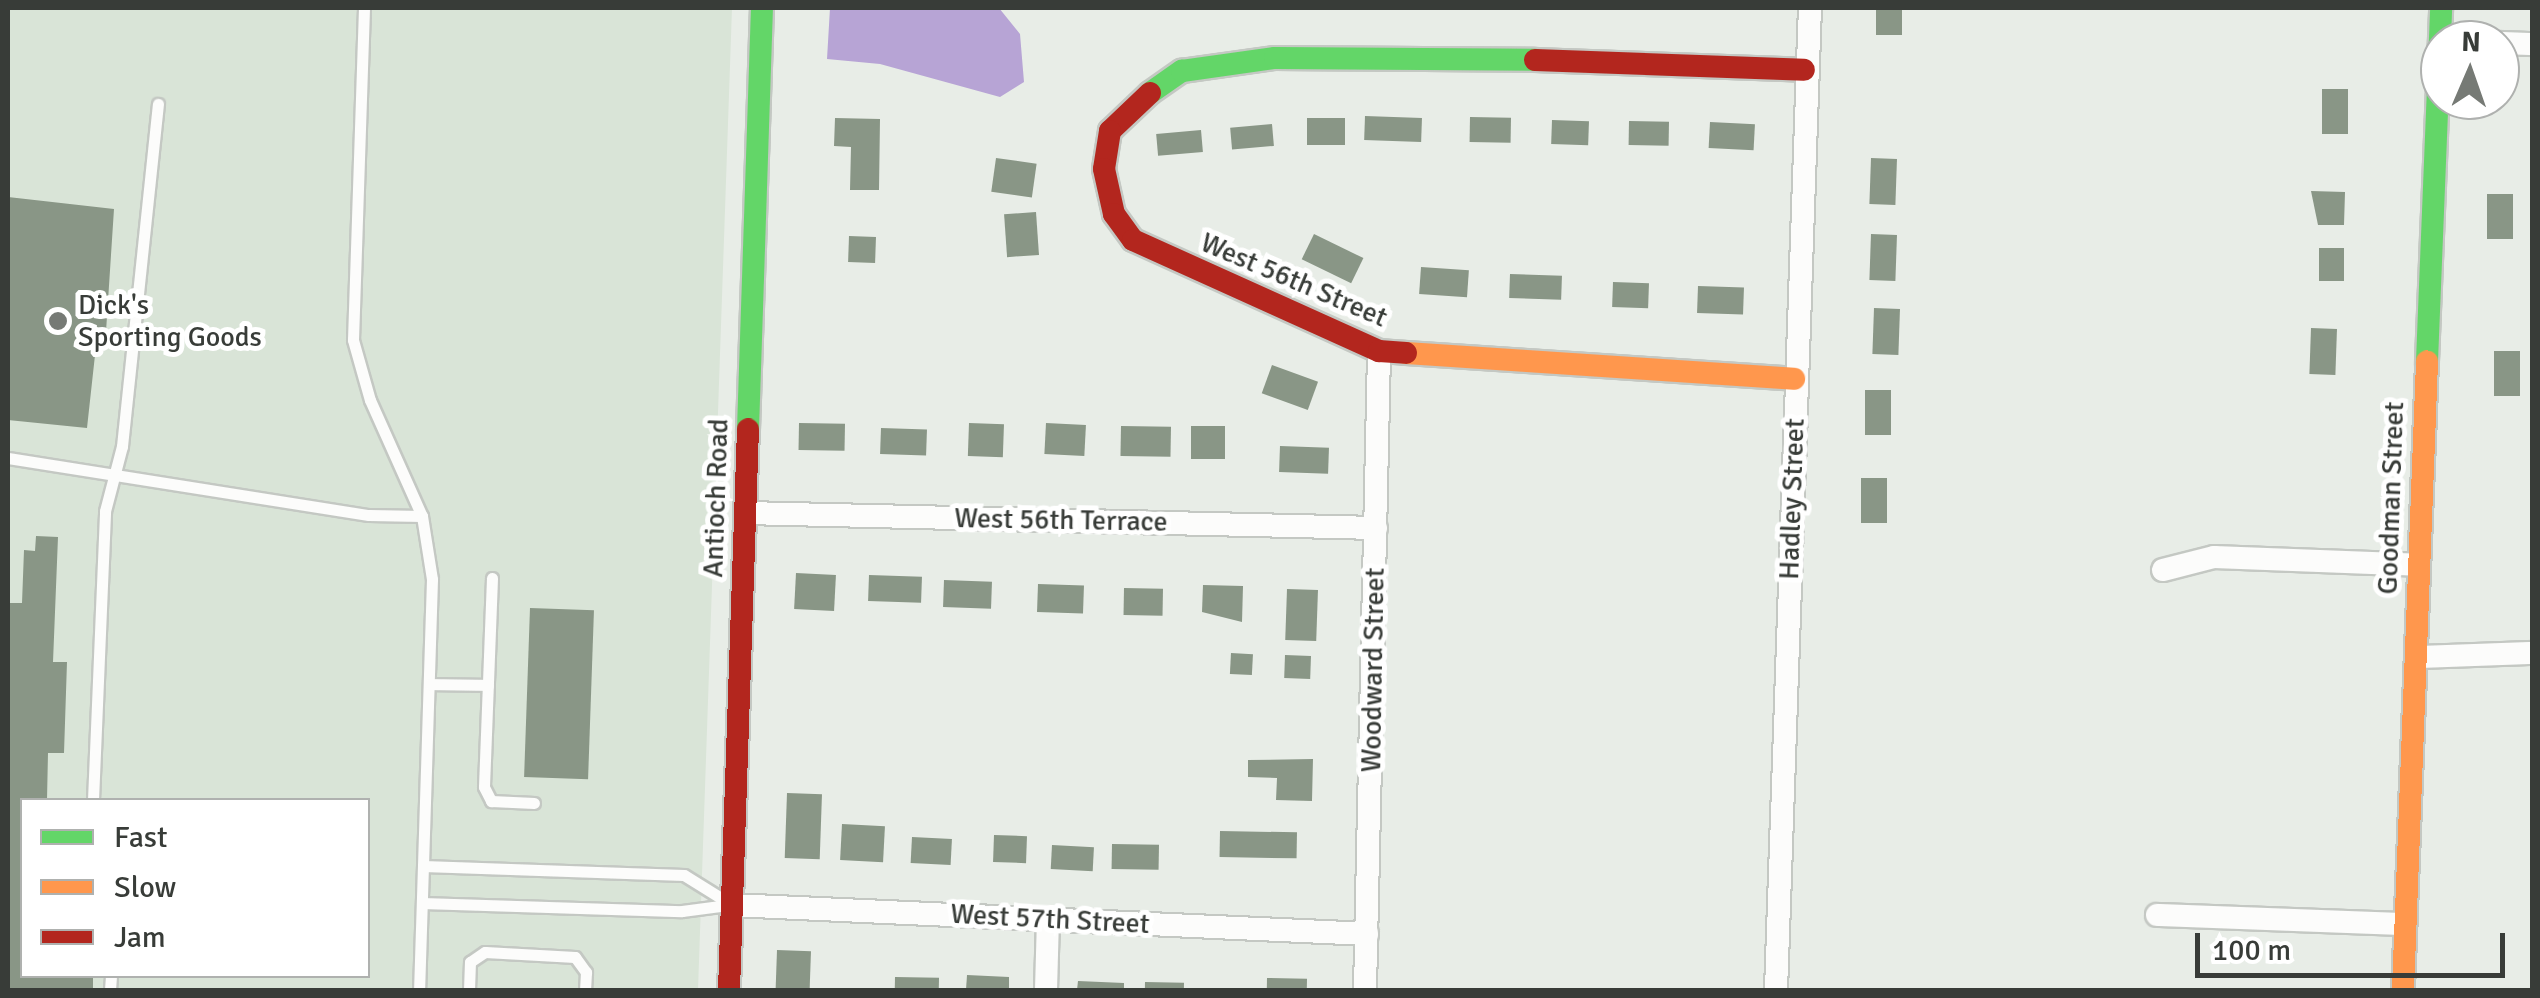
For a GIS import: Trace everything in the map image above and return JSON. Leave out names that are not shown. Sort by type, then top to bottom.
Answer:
[{"type":"street","name":"Antioch Road","points":[[729,990],[762,8]]},
{"type":"street","name":"Hadley Street","points":[[1776,990],[1804,70],[1810,8]]},
{"type":"street","name":"West 56th Street","points":[[1794,379],[1380,351],[1132,240],[1108,192],[1104,168],[1110,130],[1162,79],[1275,58],[1388,54],[1804,70]]},
{"type":"street","name":"Goodman Street","points":[[2403,990],[2437,120]]},
{"type":"street","name":"Woodward Street","points":[[1364,990],[1380,351]]},
{"type":"street","name":"West 56th Terrace","points":[[745,513],[1376,528]]},
{"type":"street","points":[[2162,570],[2214,557],[2418,565]]},
{"type":"street","points":[[2417,657],[2532,653]]},
{"type":"street","name":"West 57th Street","points":[[732,905],[1367,934]]},
{"type":"street","points":[[2157,915],[2404,924]]},
{"type":"street","points":[[1046,990],[1048,919]]},
{"type":"lane","points":[[364,8],[352,340],[370,400],[422,516],[432,579],[419,990]]},
{"type":"lane","points":[[94,798],[105,511],[129,390],[158,104]]},
{"type":"lane","points":[[8,458],[369,515],[422,516]]},
{"type":"lane","points":[[492,578],[486,796],[534,803]]},
{"type":"lane","points":[[430,684],[488,685]]},
{"type":"lane","points":[[423,866],[684,876],[732,905]]},
{"type":"lane","points":[[422,902],[682,911],[732,905]]},
{"type":"lane","points":[[469,990],[470,962],[484,952],[574,956],[586,972],[586,990]]},
{"type":"shaded area","points":[[8,8],[732,8],[698,990],[8,990]]},
{"type":"shaded area","points":[[830,8],[999,8],[1020,34],[1024,82],[1000,97],[880,64],[827,59]]},
{"type":"building","points":[[1876,8],[1902,8],[1902,35],[1876,35]]},
{"type":"building","points":[[2322,89],[2348,89],[2348,134],[2322,134]]},
{"type":"building","points":[[1365,116],[1422,118],[1421,142],[1364,140]]},
{"type":"building","points":[[1470,117],[1511,118],[1511,143],[1470,142]]},
{"type":"building","points":[[835,118],[880,119],[879,190],[850,190],[851,147],[834,146]]},
{"type":"building","points":[[1307,118],[1345,118],[1345,145],[1307,145]]},
{"type":"building","points":[[1552,120],[1589,121],[1588,145],[1551,144]]},
{"type":"building","points":[[1629,121],[1669,122],[1669,146],[1629,145]]},
{"type":"building","points":[[1710,122],[1755,124],[1754,150],[1709,148]]},
{"type":"building","points":[[1272,124],[1274,146],[1232,150],[1230,128]]},
{"type":"building","points":[[1201,130],[1203,152],[1158,156],[1156,134]]},
{"type":"building","points":[[996,158],[1037,164],[1032,197],[991,192]]},
{"type":"building","points":[[1871,158],[1897,159],[1895,205],[1869,204]]},
{"type":"building","points":[[2311,191],[2345,192],[2344,225],[2318,225]]},
{"type":"building","points":[[2487,194],[2513,194],[2513,239],[2487,239]]},
{"type":"building","name":"Dick's Sporting Goods","points":[[8,197],[114,209],[105,347],[96,346],[87,428],[8,420]]},
{"type":"building","points":[[1036,212],[1039,255],[1007,257],[1004,214]]},
{"type":"building","points":[[1314,234],[1363,258],[1351,283],[1302,259]]},
{"type":"building","points":[[1871,234],[1897,235],[1895,281],[1869,280]]},
{"type":"building","points":[[849,236],[876,237],[875,263],[848,262]]},
{"type":"building","points":[[2319,248],[2344,248],[2344,281],[2319,281]]},
{"type":"building","points":[[1421,267],[1469,270],[1467,297],[1419,294]]},
{"type":"building","points":[[1510,274],[1562,276],[1561,300],[1509,298]]},
{"type":"building","points":[[1613,282],[1649,283],[1648,308],[1612,307]]},
{"type":"building","points":[[1698,286],[1744,288],[1743,315],[1697,313]]},
{"type":"building","points":[[1874,308],[1900,309],[1898,355],[1872,354]]},
{"type":"building","points":[[2311,328],[2337,329],[2335,375],[2309,374]]},
{"type":"building","points":[[2494,351],[2520,351],[2520,396],[2494,396]]},
{"type":"building","points":[[1272,365],[1318,382],[1308,410],[1262,393]]},
{"type":"building","points":[[1865,390],[1891,390],[1891,435],[1865,435]]},
{"type":"building","points":[[799,423],[845,424],[845,451],[799,450]]},
{"type":"building","points":[[969,423],[1004,424],[1003,457],[968,456]]},
{"type":"building","points":[[1046,423],[1086,425],[1084,456],[1044,454]]},
{"type":"building","points":[[1121,426],[1171,427],[1170,457],[1120,456]]},
{"type":"building","points":[[1191,426],[1225,426],[1225,459],[1191,459]]},
{"type":"building","points":[[881,428],[927,430],[926,456],[880,454]]},
{"type":"building","points":[[1280,446],[1329,448],[1328,474],[1279,472]]},
{"type":"building","points":[[1861,478],[1887,478],[1887,523],[1861,523]]},
{"type":"building","points":[[36,536],[58,537],[53,662],[67,662],[64,753],[48,753],[47,798],[20,798],[20,978],[93,978],[93,990],[8,990],[8,603],[22,603],[24,550],[35,551]]},
{"type":"building","points":[[796,573],[836,575],[834,611],[794,609]]},
{"type":"building","points":[[869,575],[922,577],[921,603],[868,601]]},
{"type":"building","points":[[944,580],[992,582],[991,609],[943,607]]},
{"type":"building","points":[[1038,584],[1084,586],[1083,614],[1037,612]]},
{"type":"building","points":[[1203,585],[1243,586],[1242,622],[1202,612]]},
{"type":"building","points":[[1124,588],[1163,589],[1163,616],[1124,615]]},
{"type":"building","points":[[1287,589],[1318,590],[1316,641],[1285,640]]},
{"type":"building","points":[[530,608],[594,610],[588,779],[524,777]]},
{"type":"building","points":[[1231,653],[1253,654],[1252,675],[1230,674]]},
{"type":"building","points":[[1285,655],[1311,656],[1310,679],[1284,678]]},
{"type":"building","points":[[1313,759],[1312,801],[1276,800],[1277,778],[1248,777],[1248,760]]},
{"type":"building","points":[[787,793],[822,794],[820,859],[785,858]]},
{"type":"building","points":[[842,824],[885,826],[883,862],[840,860]]},
{"type":"building","points":[[1220,831],[1297,832],[1297,858],[1220,857]]},
{"type":"building","points":[[994,835],[1027,836],[1026,863],[993,862]]},
{"type":"building","points":[[912,837],[952,839],[951,865],[911,863]]},
{"type":"building","points":[[1112,844],[1159,845],[1159,870],[1112,869]]},
{"type":"building","points":[[1052,845],[1094,847],[1093,871],[1051,869]]},
{"type":"building","points":[[777,950],[811,951],[810,990],[776,990]]},
{"type":"building","points":[[967,975],[1009,977],[1009,990],[966,990]]},
{"type":"building","points":[[895,977],[939,978],[939,990],[895,990]]},
{"type":"building","points":[[1267,978],[1307,979],[1307,990],[1267,990]]},
{"type":"building","points":[[1078,981],[1124,983],[1124,990],[1077,990]]},
{"type":"building","points":[[1145,982],[1184,983],[1184,990],[1145,990]]},
{"type":"traffic: fast","points":[[748,429],[762,8]]},
{"type":"traffic: fast","points":[[2427,361],[2441,8]]},
{"type":"traffic: fast","points":[[1150,93],[1182,71],[1275,58],[1535,60]]},
{"type":"traffic: slow","points":[[1406,353],[1794,379]]},
{"type":"traffic: slow","points":[[2403,990],[2427,361]]},
{"type":"traffic: jam","points":[[1535,60],[1804,70]]},
{"type":"traffic: jam","points":[[1150,93],[1110,131],[1104,169],[1114,214],[1133,240],[1379,351],[1406,353]]},
{"type":"traffic: jam","points":[[729,990],[748,429]]},
{"type":"place","name":"Dick's Sporting Goods","points":[[58,321]]}]
